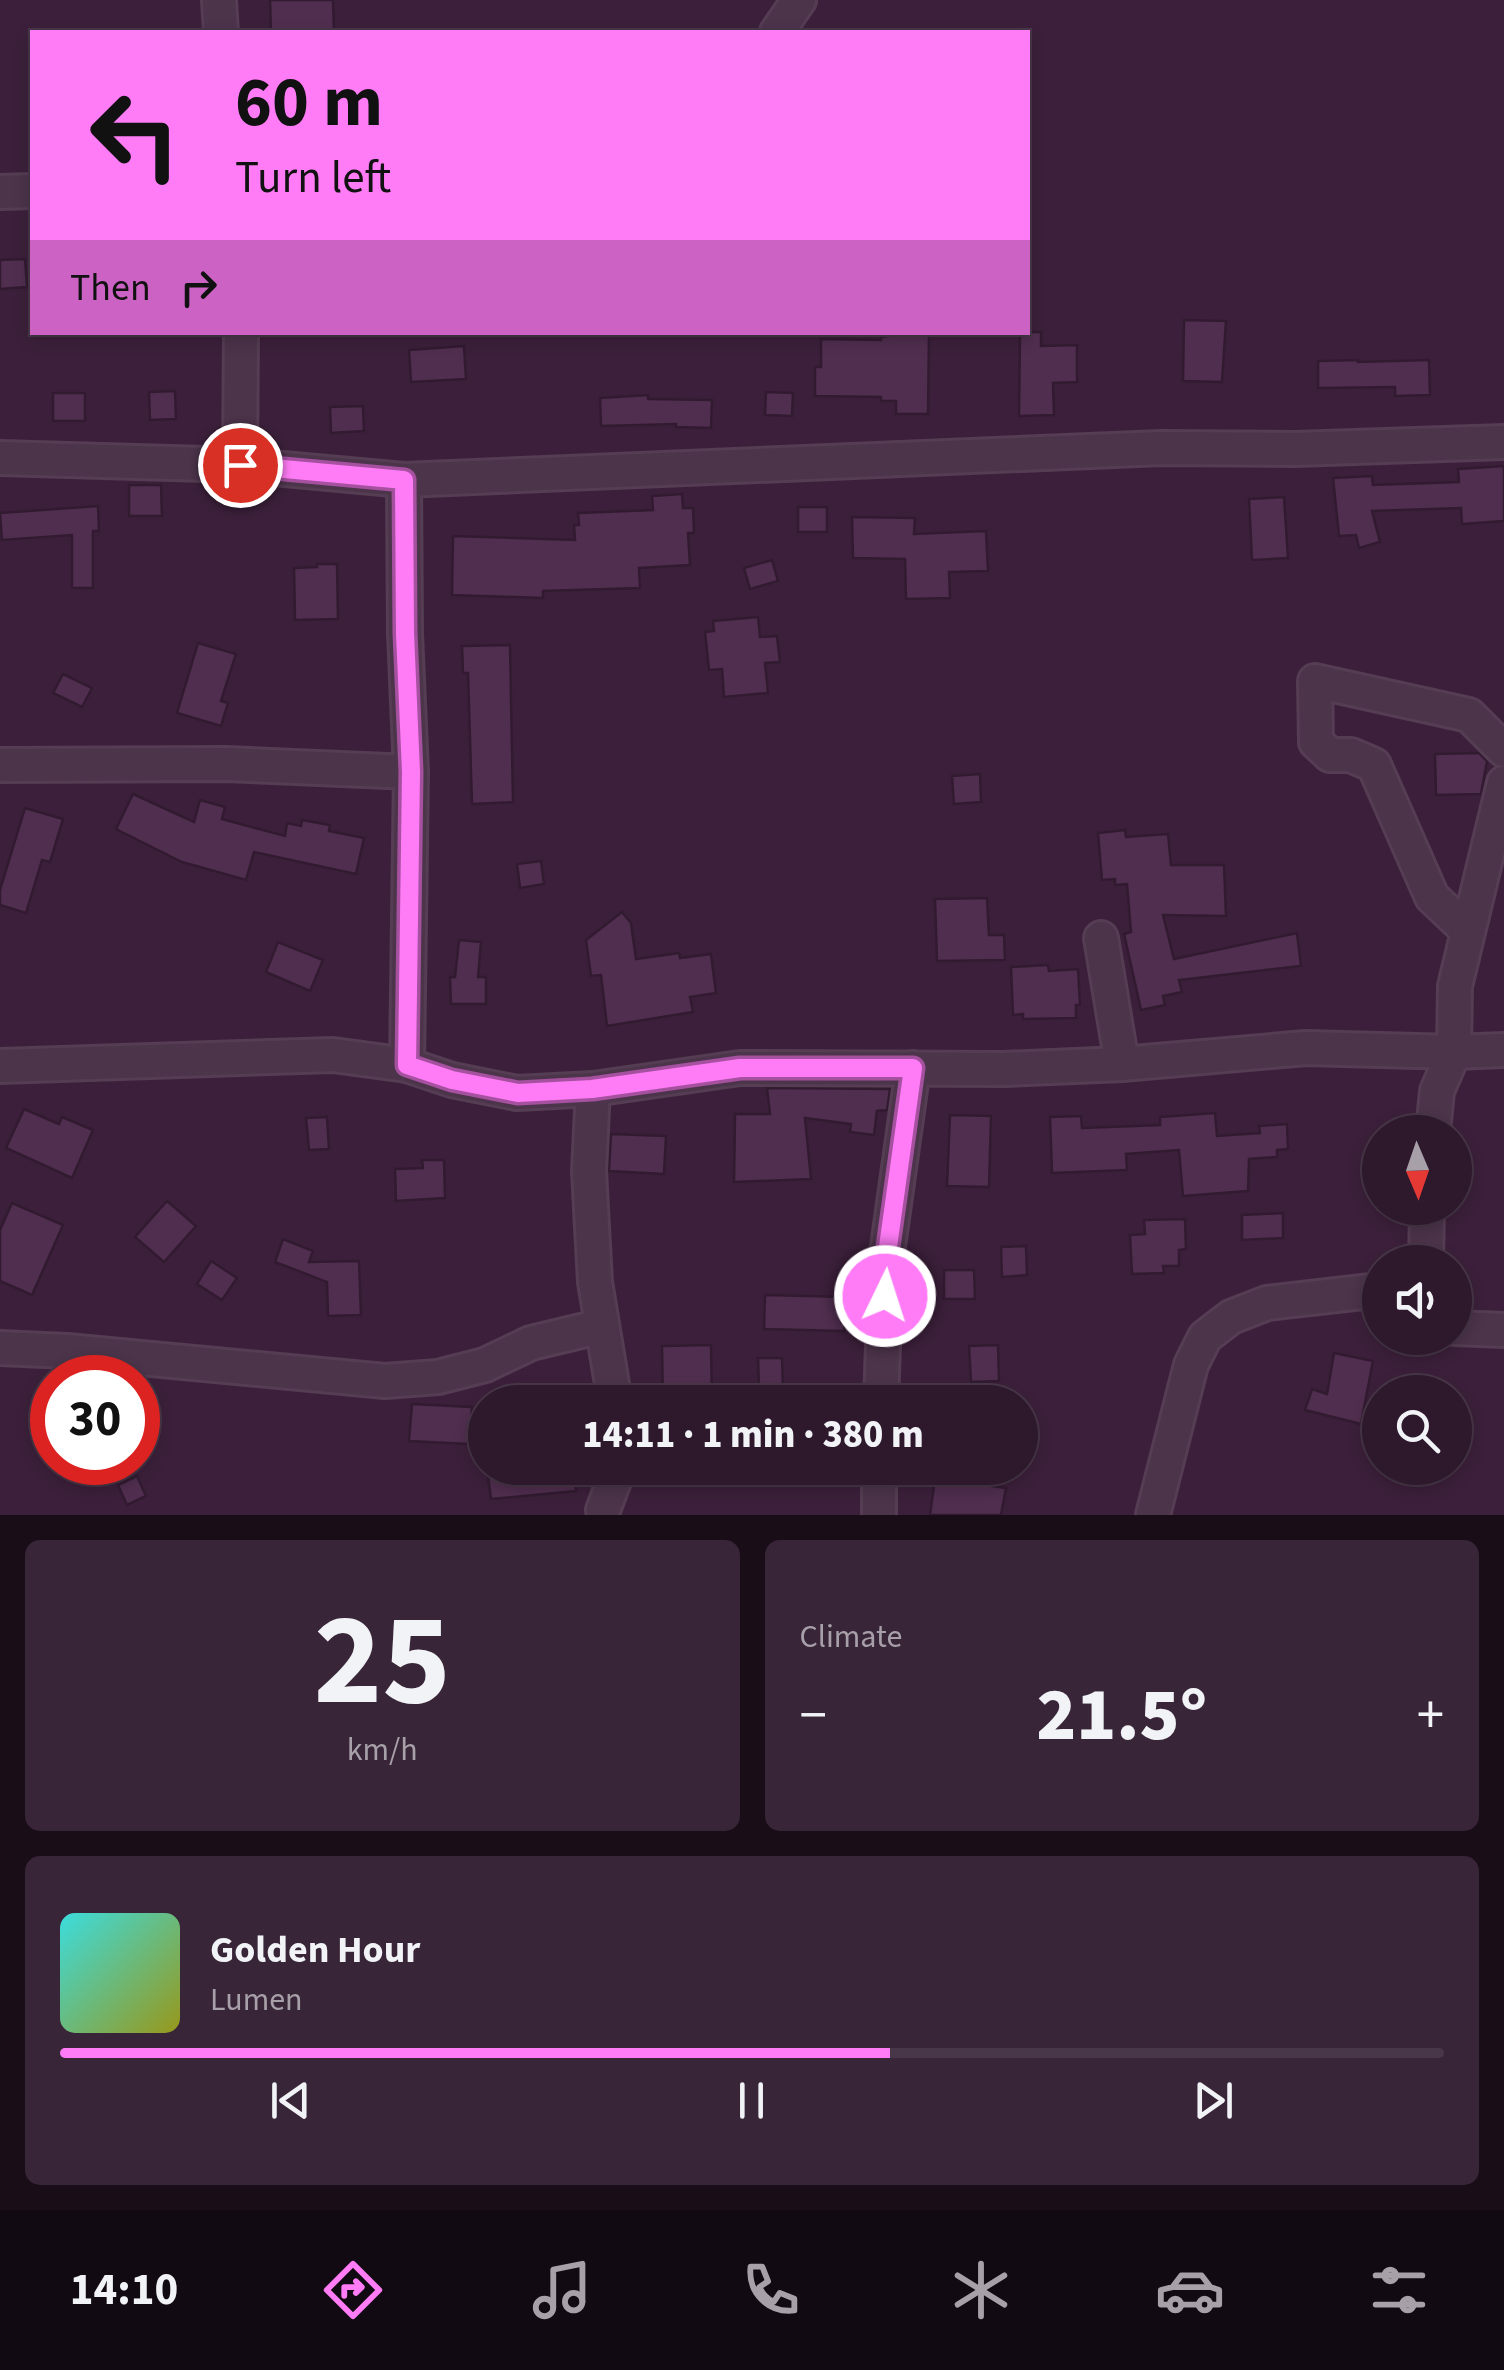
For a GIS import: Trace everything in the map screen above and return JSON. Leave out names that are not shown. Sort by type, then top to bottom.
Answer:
[{"type":"street","points":[[218,0],[222,30]]},
{"type":"street","points":[[778,30],[799,0]]},
{"type":"street","points":[[0,192],[30,191]]},
{"type":"street","points":[[240,465],[242,335]]},
{"type":"street","points":[[0,458],[240,465],[404,480],[1161,448],[1295,449],[1504,442]]},
{"type":"street","points":[[404,480],[411,772],[407,1065]]},
{"type":"street","points":[[1468,930],[1432,897],[1374,765],[1351,755],[1330,755],[1316,742],[1315,680],[1469,715],[1504,750]]},
{"type":"street","points":[[0,765],[226,764],[411,772]]},
{"type":"street","points":[[1434,1115],[1436,1091],[1454,1052],[1455,986],[1504,783]]},
{"type":"street","points":[[1102,938],[1122,1064]]},
{"type":"street","points":[[0,1066],[332,1056],[407,1065],[452,1080],[518,1093],[592,1089],[740,1068],[1003,1069],[1122,1064],[1306,1048],[1504,1050]]},
{"type":"street","points":[[882,1385],[886,1261],[913,1068]]},
{"type":"street","points":[[592,1089],[588,1171],[594,1282],[612,1385]]},
{"type":"street","points":[[1153,1515],[1191,1364],[1205,1337],[1231,1317],[1267,1303],[1362,1292]]},
{"type":"street","points":[[0,1348],[385,1381],[438,1377],[484,1366],[531,1342],[602,1326]]},
{"type":"street","points":[[1472,1329],[1504,1330]]},
{"type":"street","points":[[602,1510],[612,1485]]},
{"type":"street","points":[[879,1485],[879,1515]]},
{"type":"building","points":[[270,0],[333,0],[334,30],[271,30]]},
{"type":"building","points":[[25,259],[27,287],[0,289],[0,260]]},
{"type":"building","points":[[1184,320],[1226,321],[1222,382],[1183,381]]},
{"type":"building","points":[[1041,332],[1041,346],[1077,345],[1077,382],[1053,383],[1054,415],[1019,416],[1020,335]]},
{"type":"building","points":[[929,335],[928,414],[896,414],[896,401],[881,401],[881,397],[815,396],[815,367],[821,367],[821,339],[881,340],[888,336]]},
{"type":"building","points":[[464,346],[466,379],[411,382],[409,350]]},
{"type":"building","points":[[1429,360],[1430,395],[1395,396],[1395,387],[1318,388],[1318,361]]},
{"type":"building","points":[[175,391],[176,419],[150,420],[149,392]]},
{"type":"building","points":[[766,392],[793,393],[792,416],[765,415]]},
{"type":"building","points":[[53,393],[85,393],[85,421],[53,421]]},
{"type":"building","points":[[648,395],[648,399],[712,400],[711,428],[676,424],[601,426],[600,398]]},
{"type":"building","points":[[363,406],[364,431],[331,433],[330,407]]},
{"type":"building","points":[[1504,466],[1504,521],[1462,524],[1461,508],[1372,511],[1380,542],[1359,548],[1356,535],[1339,536],[1333,478],[1372,476],[1373,485],[1459,482],[1458,469]]},
{"type":"building","points":[[129,485],[161,485],[162,516],[129,516]]},
{"type":"building","points":[[682,494],[683,508],[693,508],[694,533],[688,533],[690,565],[639,568],[640,588],[543,591],[543,598],[452,595],[453,536],[575,540],[578,513],[653,510],[652,496]]},
{"type":"building","points":[[1284,497],[1288,558],[1252,560],[1249,499]]},
{"type":"building","points":[[98,506],[99,531],[93,531],[93,588],[72,588],[72,535],[2,540],[0,513]]},
{"type":"building","points":[[798,507],[827,507],[827,532],[798,532]]},
{"type":"building","points":[[852,517],[915,518],[914,534],[986,531],[988,571],[949,572],[950,598],[906,599],[905,559],[853,558]]},
{"type":"building","points":[[772,560],[778,581],[750,589],[744,568]]},
{"type":"building","points":[[337,564],[338,619],[295,620],[294,568]]},
{"type":"building","points":[[758,617],[760,637],[777,636],[780,662],[765,663],[768,693],[724,697],[722,669],[709,670],[705,632],[714,631],[713,621]]},
{"type":"building","points":[[198,643],[236,654],[221,701],[228,703],[221,726],[177,713]]},
{"type":"building","points":[[510,645],[513,802],[472,804],[468,673],[463,673],[462,646]]},
{"type":"building","points":[[63,674],[92,688],[82,707],[53,693]]},
{"type":"building","points":[[1479,753],[1487,761],[1481,794],[1436,795],[1435,754]]},
{"type":"building","points":[[980,774],[981,802],[954,804],[952,776]]},
{"type":"building","points":[[133,794],[194,822],[200,800],[225,807],[222,819],[285,836],[287,823],[301,826],[302,820],[330,825],[329,831],[364,838],[356,874],[254,852],[246,880],[182,862],[116,829]]},
{"type":"building","points":[[25,808],[63,819],[50,862],[42,860],[26,913],[0,905],[0,890]]},
{"type":"building","points":[[1125,830],[1126,837],[1168,834],[1171,865],[1224,865],[1226,916],[1163,915],[1174,959],[1297,933],[1301,966],[1179,980],[1182,992],[1163,996],[1165,1005],[1141,1010],[1124,934],[1131,932],[1127,884],[1115,885],[1115,879],[1102,880],[1098,833]]},
{"type":"building","points":[[541,861],[544,884],[520,888],[517,864]]},
{"type":"building","points":[[987,898],[989,935],[1004,935],[1005,960],[937,961],[935,899]]},
{"type":"building","points":[[622,912],[631,923],[636,959],[679,953],[680,958],[711,954],[716,993],[690,997],[693,1012],[607,1026],[601,975],[591,976],[586,940]]},
{"type":"building","points":[[459,940],[481,942],[478,977],[486,977],[486,1004],[451,1004],[450,977],[455,977]]},
{"type":"building","points":[[278,942],[323,960],[310,991],[266,972]]},
{"type":"building","points":[[1048,965],[1049,971],[1078,969],[1080,1005],[1076,1005],[1076,1018],[1023,1019],[1023,1014],[1013,1015],[1011,967]]},
{"type":"building","points":[[767,1088],[890,1089],[887,1110],[877,1111],[874,1135],[850,1132],[851,1124],[805,1118],[811,1179],[734,1182],[735,1114],[770,1114]]},
{"type":"building","points":[[24,1109],[59,1124],[62,1117],[93,1130],[72,1178],[6,1148]]},
{"type":"building","points":[[1215,1113],[1217,1136],[1260,1133],[1259,1126],[1287,1124],[1288,1149],[1277,1150],[1277,1157],[1249,1159],[1248,1191],[1183,1196],[1179,1150],[1126,1154],[1127,1170],[1052,1173],[1050,1117],[1081,1116],[1082,1128],[1160,1125],[1160,1117]]},
{"type":"building","points":[[950,1115],[991,1116],[989,1187],[947,1186]]},
{"type":"building","points":[[327,1117],[329,1149],[309,1150],[306,1118]]},
{"type":"building","points":[[611,1134],[666,1136],[664,1174],[609,1171]]},
{"type":"building","points":[[422,1160],[444,1160],[445,1198],[396,1201],[395,1169],[423,1168]]},
{"type":"building","points":[[167,1201],[196,1226],[164,1262],[135,1237]]},
{"type":"building","points":[[12,1203],[63,1225],[32,1295],[0,1281],[0,1230]]},
{"type":"building","points":[[1283,1213],[1283,1238],[1242,1240],[1242,1215]]},
{"type":"building","points":[[1185,1219],[1186,1249],[1179,1250],[1179,1266],[1163,1266],[1164,1273],[1132,1274],[1130,1235],[1145,1234],[1144,1220]]},
{"type":"building","points":[[283,1239],[313,1251],[309,1262],[359,1261],[361,1315],[328,1316],[327,1282],[275,1262]]},
{"type":"building","points":[[1026,1246],[1027,1275],[1002,1277],[1001,1247]]},
{"type":"building","points":[[211,1261],[237,1278],[222,1300],[197,1284]]},
{"type":"building","points":[[944,1270],[974,1270],[975,1299],[944,1299]]},
{"type":"building","points":[[765,1295],[846,1297],[844,1331],[764,1329]]},
{"type":"building","points":[[711,1345],[712,1385],[663,1385],[662,1346]]},
{"type":"building","points":[[998,1345],[999,1381],[971,1382],[969,1346]]},
{"type":"building","points":[[1334,1353],[1373,1361],[1370,1375],[1362,1375],[1361,1424],[1305,1410],[1312,1389],[1327,1394]]},
{"type":"building","points":[[758,1358],[782,1358],[783,1385],[759,1385]]},
{"type":"building","points":[[412,1404],[468,1407],[468,1444],[409,1441]]},
{"type":"building","points":[[118,1485],[141,1485],[146,1496],[127,1505]]},
{"type":"building","points":[[489,1485],[575,1485],[576,1491],[491,1499]]},
{"type":"building","points":[[934,1485],[1006,1488],[1001,1515],[930,1515]]},
{"type":"route","points":[[240,465],[404,480],[411,772],[407,1065],[452,1080],[518,1093],[592,1089],[740,1068],[913,1068],[886,1261],[885,1296]]}]
